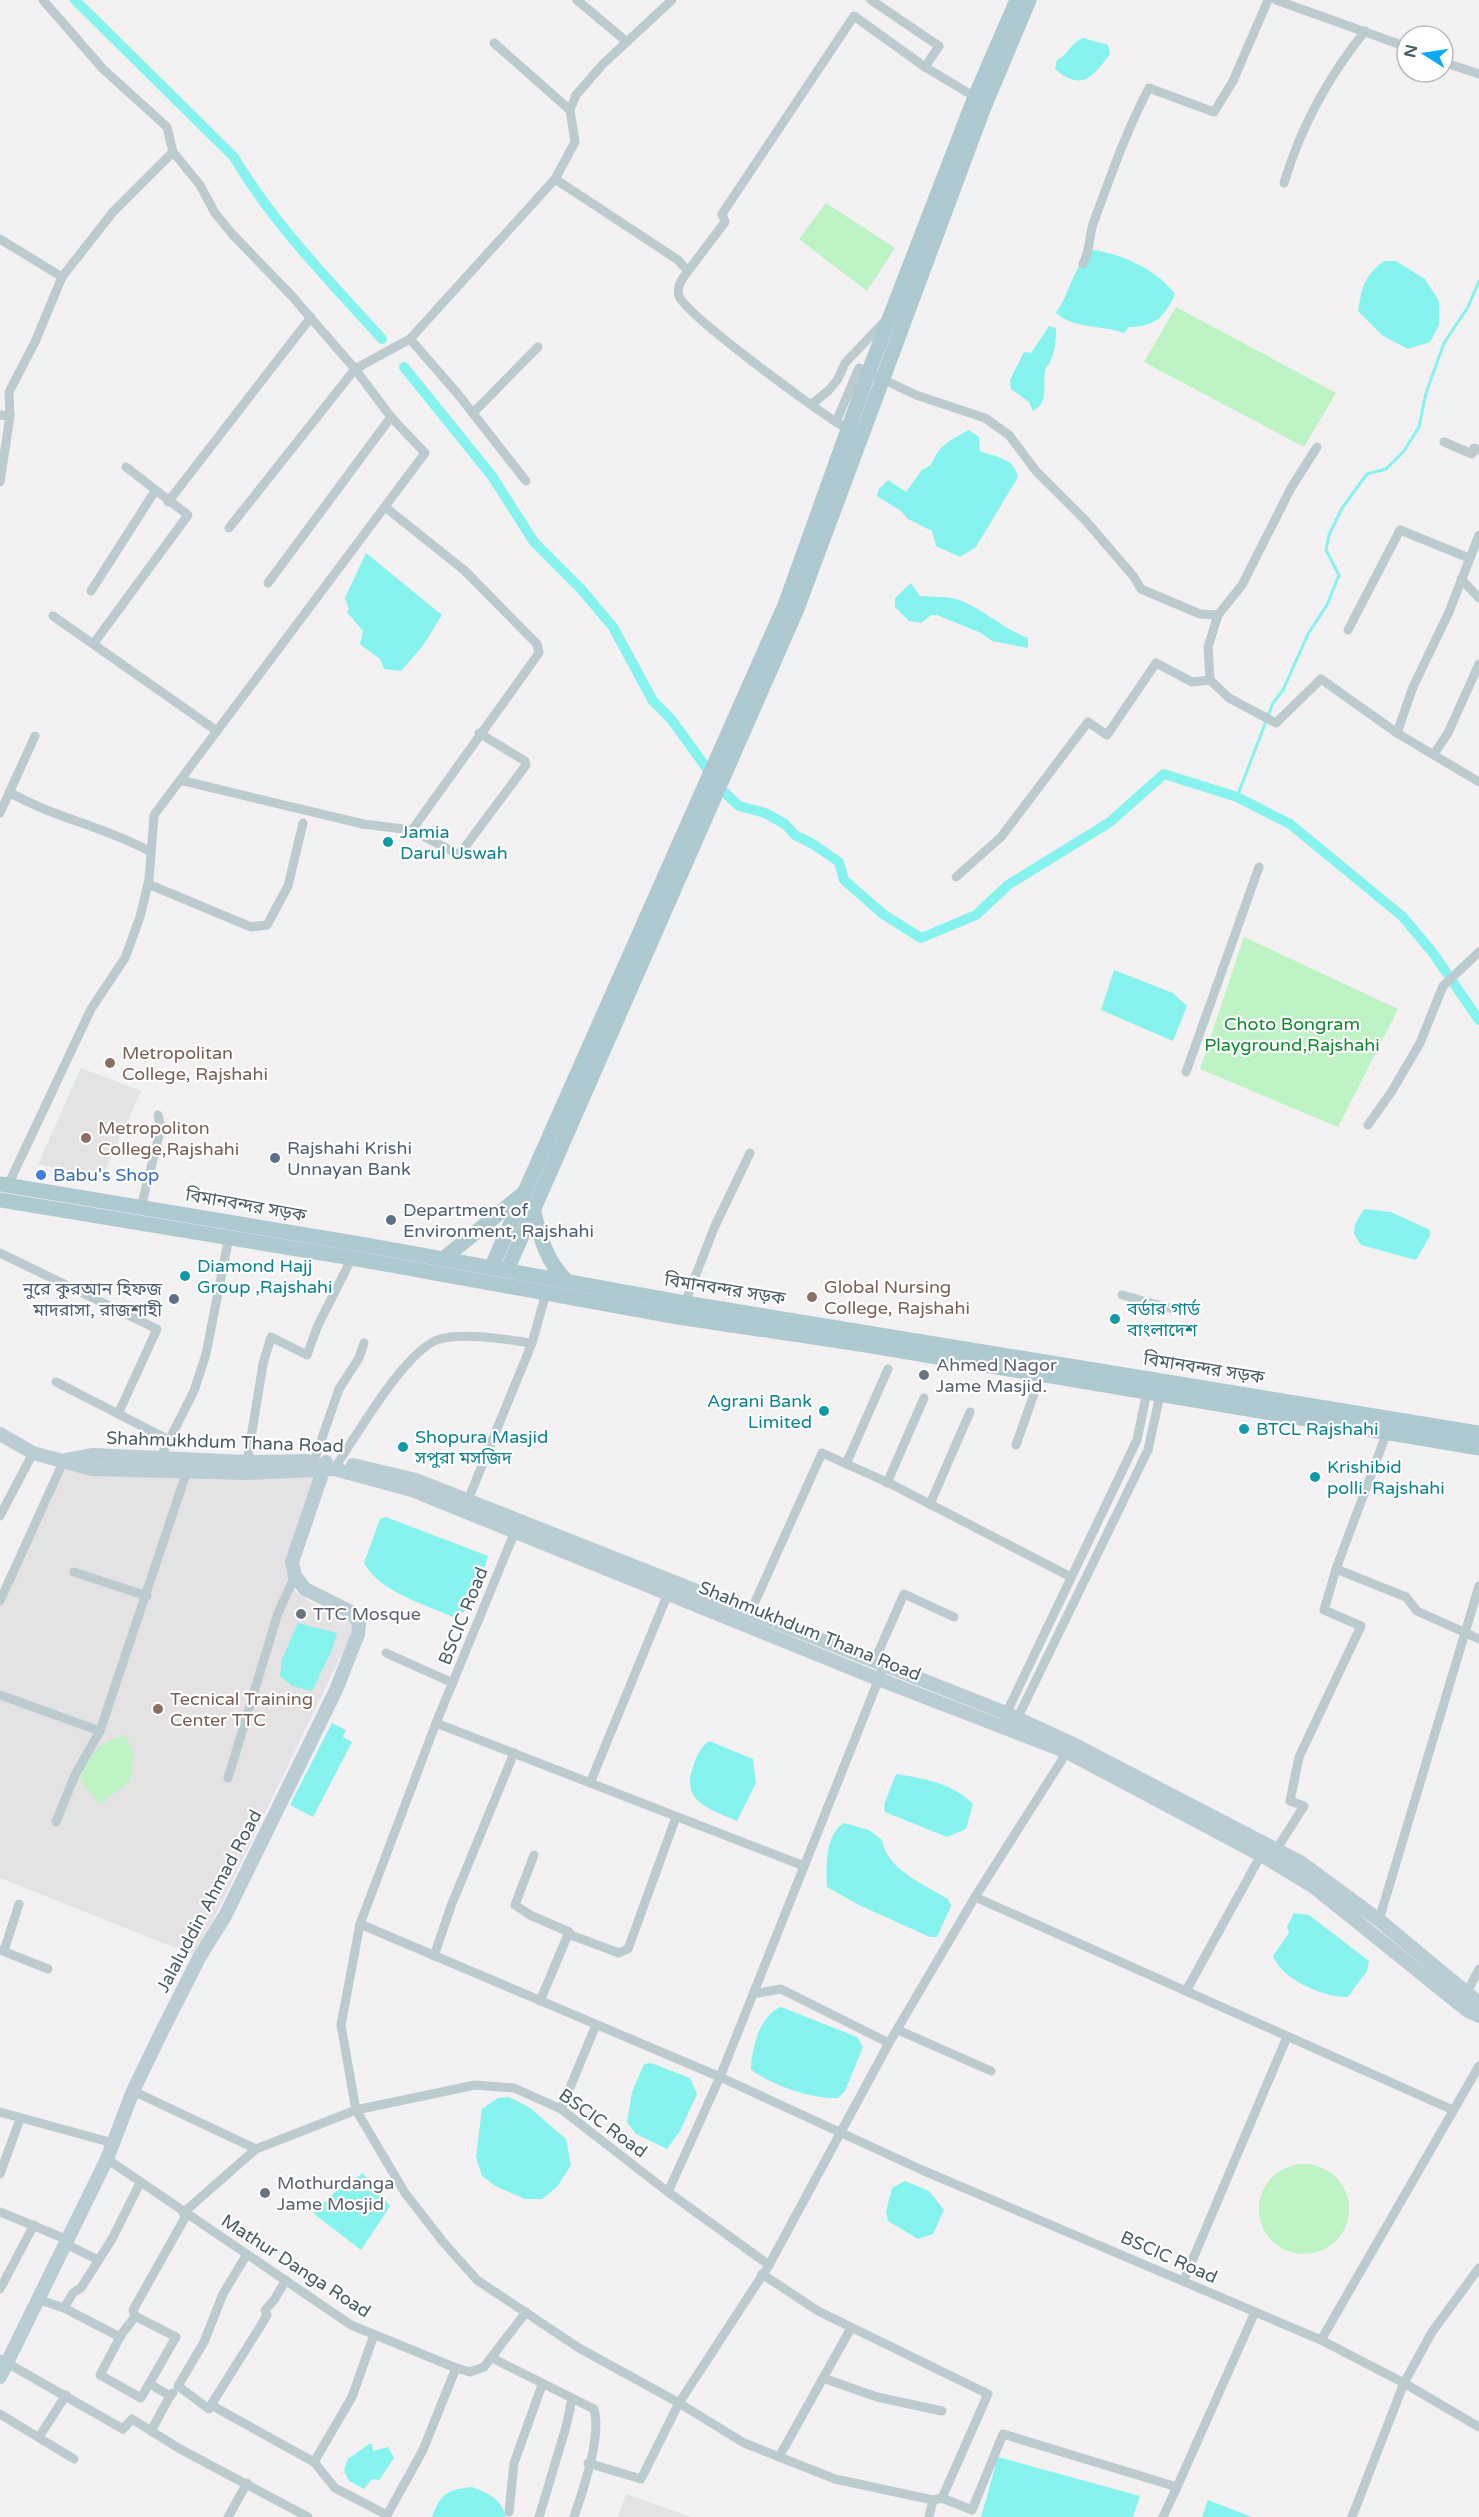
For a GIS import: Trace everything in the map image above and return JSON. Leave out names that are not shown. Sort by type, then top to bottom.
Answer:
[{"type":"main road","points":[[490,1268],[797,609],[875,374],[891,313],[975,97],[1017,0]]},
{"type":"main road","points":[[722,766],[785,605],[842,425],[875,374],[1029,0]]},
{"type":"main road","points":[[507,1270],[709,795]]},
{"type":"main road","name":"বিমানবন্দর সড়ক","points":[[4,1185],[507,1270],[1232,1400],[1387,1432],[1479,1448]]},
{"type":"main road","points":[[443,1260],[527,1190]]},
{"type":"main road","name":"বিমানবন্দর সড়ক","points":[[0,1201],[1153,1393],[1232,1400],[1479,1433]]},
{"type":"main road","points":[[533,1209],[542,1242],[555,1269],[567,1281]]},
{"type":"main road","name":"Shahmukhdum Thana Road","points":[[0,1434],[33,1453],[92,1469],[247,1473],[327,1465],[412,1490],[517,1526],[1009,1722],[1071,1743],[1322,1876],[1479,2002]]},
{"type":"main road","name":"Shahmukhdum Thana Road","points":[[64,1460],[93,1455],[327,1465],[416,1479],[468,1500],[517,1526]]},
{"type":"main road","points":[[295,1576],[292,1562],[327,1465]]},
{"type":"main road","name":"Jalaluddin Ahmad Road","points":[[0,2376],[4,2361],[40,2300],[107,2159],[133,2091],[266,1833],[336,1690],[358,1634],[359,1623],[351,1612],[305,1589],[295,1576]]},
{"type":"main road","name":"Shahmukhdum Thana Road","points":[[671,1588],[750,1613],[879,1669]]},
{"type":"main road","name":"Shahmukhdum Thana Road","points":[[1009,1722],[1261,1855],[1314,1887],[1468,2011],[1479,2016]]},
{"type":"street","points":[[4,1185],[92,1009],[125,958],[140,917],[148,884],[154,815],[425,453],[391,417],[355,369],[310,317],[215,213],[200,185],[173,152],[167,127],[103,69],[43,0]]},
{"type":"street","points":[[577,0],[627,42]]},
{"type":"street","points":[[229,528],[355,369],[410,339],[555,178],[575,142],[570,110],[576,95],[672,0]]},
{"type":"street","points":[[871,0],[939,46],[925,67]]},
{"type":"street","points":[[1083,264],[1088,256],[1092,229],[1127,132],[1149,88],[1214,112],[1233,81],[1268,0]]},
{"type":"street","points":[[1276,0],[1287,2],[1395,42]]},
{"type":"street","points":[[842,425],[748,357],[691,310],[679,296],[679,284],[725,222],[722,213],[854,16],[925,67],[975,97]]},
{"type":"street","points":[[1284,183],[1296,144],[1320,95],[1337,64],[1365,31]]},
{"type":"street","points":[[494,44],[570,110]]},
{"type":"street","points":[[1455,66],[1479,74]]},
{"type":"street","points":[[0,477],[10,417],[9,392],[35,342],[62,278],[113,212],[173,152]]},
{"type":"street","points":[[555,178],[678,260],[688,270]]},
{"type":"street","points":[[0,239],[62,278]]},
{"type":"street","points":[[812,404],[829,390],[838,379],[844,363],[891,313]]},
{"type":"street","points":[[168,502],[310,317]]},
{"type":"street","points":[[410,339],[474,413],[526,481]]},
{"type":"street","points":[[474,413],[538,346]]},
{"type":"street","points":[[875,374],[916,395],[985,417],[1009,435],[1036,471],[1086,521],[1134,577],[1141,589],[1200,614],[1218,615]]},
{"type":"street","points":[[0,415],[10,417]]},
{"type":"street","points":[[268,583],[391,417]]},
{"type":"street","points":[[1444,442],[1472,454],[1474,448],[1479,450]]},
{"type":"street","points":[[1317,447],[1291,488],[1242,585],[1218,615],[1208,646],[1210,680],[1229,698],[1276,723],[1322,679],[1397,733],[1478,780]]},
{"type":"street","points":[[94,643],[188,515],[168,502],[126,467]]},
{"type":"street","points":[[91,591],[155,491]]},
{"type":"street","points":[[385,507],[464,570],[537,644],[539,653],[412,830]]},
{"type":"street","points":[[1348,630],[1400,530],[1469,558]]},
{"type":"street","points":[[1397,733],[1413,687],[1449,612],[1479,535]]},
{"type":"street","points":[[1461,579],[1479,598]]},
{"type":"street","points":[[53,616],[217,731]]},
{"type":"street","points":[[956,877],[1000,837],[1088,722],[1107,735],[1156,663],[1192,682],[1210,680]]},
{"type":"street","points":[[1434,754],[1448,733],[1479,664]]},
{"type":"street","points":[[180,780],[363,824],[412,830],[459,855],[522,771],[525,761],[479,734]]},
{"type":"street","points":[[0,813],[35,736]]},
{"type":"street","points":[[9,792],[30,804],[129,840],[151,852]]},
{"type":"street","points":[[148,884],[251,927],[267,925],[288,886],[303,823]]},
{"type":"street","points":[[1186,1072],[1259,867]]},
{"type":"street","points":[[1368,1125],[1392,1091],[1420,1042],[1443,986],[1479,952]]},
{"type":"street","points":[[141,1207],[160,1128],[158,1115]]},
{"type":"street","points":[[685,1303],[714,1228],[750,1153]]},
{"type":"street","points":[[160,1458],[194,1390],[206,1354],[229,1238]]},
{"type":"street","points":[[0,1253],[157,1329],[119,1412]]},
{"type":"street","points":[[247,1462],[263,1364],[271,1337],[307,1355],[318,1325],[352,1258]]},
{"type":"street","points":[[468,1500],[532,1343],[546,1293]]},
{"type":"street","points":[[1122,1295],[1173,1309]]},
{"type":"street","points":[[327,1465],[412,1357],[440,1339],[487,1337],[532,1343]]},
{"type":"street","points":[[327,1465],[339,1389],[359,1358],[364,1343]]},
{"type":"street","points":[[846,1464],[888,1370]]},
{"type":"street","points":[[1016,1445],[1041,1374]]},
{"type":"street","points":[[56,1382],[119,1412],[169,1440]]},
{"type":"street","points":[[1009,1722],[1071,1577],[1137,1440],[1153,1393]]},
{"type":"street","points":[[1009,1722],[1148,1450],[1153,1393]]},
{"type":"street","points":[[887,1482],[924,1398]]},
{"type":"street","points":[[930,1504],[970,1412]]},
{"type":"street","points":[[1276,1850],[1304,1806],[1290,1801],[1299,1757],[1361,1626],[1324,1610],[1336,1569],[1387,1432]]},
{"type":"street","points":[[0,1516],[33,1453]]},
{"type":"street","points":[[750,1613],[822,1453],[887,1482],[1071,1577]]},
{"type":"street","points":[[0,1601],[64,1460]]},
{"type":"street","points":[[56,1822],[75,1775],[100,1731],[188,1471]]},
{"type":"street","name":"BSCIC Road","points":[[517,1526],[436,1723],[360,1924],[341,2025],[356,2110],[405,2193],[444,2243],[477,2280],[579,2348],[679,2403],[744,2443],[834,2479],[938,2499],[971,2514]]},
{"type":"street","points":[[1336,1569],[1406,1597],[1417,1611],[1479,1639]]},
{"type":"street","points":[[74,1572],[147,1596]]},
{"type":"street","points":[[228,1778],[278,1612],[295,1576]]},
{"type":"street","points":[[1379,1920],[1479,1586]]},
{"type":"street","points":[[590,1783],[671,1588]]},
{"type":"street","points":[[668,2192],[720,2077],[804,1866],[879,1669],[904,1594],[954,1617]]},
{"type":"street","points":[[386,1653],[453,1683]]},
{"type":"street","points":[[0,1695],[100,1731]]},
{"type":"street","points":[[436,1723],[804,1866]]},
{"type":"street","points":[[588,2463],[641,2479],[679,2403],[769,2265],[838,2132],[889,2043],[975,1898],[1067,1752]]},
{"type":"street","points":[[434,1956],[451,1906],[514,1753]]},
{"type":"street","points":[[568,1935],[619,1953],[628,1950],[676,1816]]},
{"type":"street","points":[[534,1855],[515,1905],[525,1913],[569,1932],[540,2001]]},
{"type":"street","points":[[1186,1990],[1261,1855]]},
{"type":"street","points":[[975,1898],[1453,2110]]},
{"type":"street","points":[[19,1904],[2,1950],[48,1969]]},
{"type":"street","name":"BSCIC Road","points":[[360,1924],[720,2077],[838,2132],[1322,2340],[1404,2383],[1479,2427]]},
{"type":"street","points":[[1467,1992],[1479,1970]]},
{"type":"street","points":[[753,1994],[781,1989],[889,2043]]},
{"type":"street","points":[[561,2109],[596,2025]]},
{"type":"street","points":[[898,2030],[991,2071]]},
{"type":"street","points":[[1184,2280],[1287,2037]]},
{"type":"street","points":[[1322,2340],[1479,2066]]},
{"type":"street","name":"BSCIC Road","points":[[150,2384],[141,2398],[100,2375],[120,2337],[135,2316],[134,2310],[185,2214],[256,2149],[356,2110],[475,2085],[514,2088],[561,2109],[668,2192],[769,2265]]},
{"type":"street","points":[[133,2091],[256,2149]]},
{"type":"street","points":[[0,2112],[113,2143]]},
{"type":"street","points":[[0,2174],[20,2119]]},
{"type":"street","name":"Mathur Danga Road","points":[[107,2159],[351,2325],[456,2368],[471,2372],[484,2367],[526,2312]]},
{"type":"street","points":[[64,2308],[73,2293],[81,2288],[112,2239],[140,2183]]},
{"type":"street","points":[[0,2212],[33,2225],[98,2260]]},
{"type":"street","points":[[0,2289],[33,2225]]},
{"type":"street","points":[[151,2431],[204,2342],[223,2294],[247,2254]]},
{"type":"street","points":[[1352,2517],[1404,2383],[1432,2332],[1479,2268]]},
{"type":"street","points":[[762,2274],[818,2311],[988,2394],[929,2517]]},
{"type":"street","points":[[178,2386],[209,2409],[267,2315],[265,2310],[286,2280]]},
{"type":"street","points":[[40,2300],[64,2308],[120,2337]]},
{"type":"street","points":[[1163,2517],[1255,2312]]},
{"type":"street","points":[[135,2316],[176,2337],[150,2384],[170,2396]]},
{"type":"street","points":[[779,2457],[851,2328]]},
{"type":"street","points":[[314,2462],[352,2397],[374,2335]]},
{"type":"street","points":[[492,2358],[594,2409],[597,2418],[574,2517]]},
{"type":"street","points":[[4,2361],[123,2428],[132,2419],[308,2517]]},
{"type":"street","points":[[212,2404],[314,2462],[335,2488],[386,2516],[423,2450],[456,2368]]},
{"type":"street","points":[[823,2378],[877,2397],[942,2411]]},
{"type":"street","points":[[508,2512],[514,2463],[542,2385]]},
{"type":"street","points":[[39,2437],[66,2395]]},
{"type":"street","points":[[539,2517],[572,2399]]},
{"type":"street","points":[[0,2414],[74,2459]]},
{"type":"street","points":[[971,2514],[1003,2434],[1177,2487]]},
{"type":"street","points":[[228,2517],[247,2483]]},
{"type":"shaded area","name":"Metropoliton College,Rajshahi","points":[[81,1068],[141,1091],[106,1169],[96,1178],[38,1164]]},
{"type":"shaded area","name":"Tecnical Training Center TTC","points":[[60,1464],[319,1476],[290,1581],[295,1591],[310,1602],[345,1617],[352,1623],[350,1637],[196,1956],[0,1878],[0,1601]]},
{"type":"shaded area","points":[[626,2494],[691,2517],[618,2517]]},
{"type":"green space","points":[[826,203],[895,248],[867,291],[799,239]]},
{"type":"green space","points":[[1176,307],[1336,393],[1304,447],[1144,362]]},
{"type":"green space","name":"Choto Bongram Playground,Rajshahi","points":[[1244,937],[1398,1009],[1338,1127],[1200,1069]]},
{"type":"green space","points":[[125,1735],[134,1754],[130,1782],[99,1804],[80,1779],[91,1755],[96,1750],[107,1742]]},
{"type":"green space","points":[[1304,2164],[1321,2168],[1336,2177],[1345,2192],[1349,2209],[1345,2226],[1336,2241],[1321,2250],[1304,2254],[1287,2250],[1272,2241],[1263,2226],[1259,2209],[1263,2192],[1272,2177],[1287,2168]]},
{"type":"water","points":[[1083,38],[1108,45],[1110,54],[1092,75],[1086,79],[1073,80],[1055,69],[1057,60],[1075,42]]},
{"type":"water","points":[[1092,250],[1126,259],[1159,277],[1175,294],[1163,315],[1152,323],[1129,327],[1124,333],[1071,322],[1056,313],[1079,266]]},
{"type":"water","points":[[1384,261],[1396,261],[1425,279],[1439,301],[1439,325],[1430,342],[1408,349],[1383,336],[1358,311],[1368,277]]},
{"type":"water","points":[[1049,326],[1056,328],[1054,350],[1045,371],[1042,403],[1033,411],[1029,402],[1011,389],[1010,380],[1024,352],[1031,353]]},
{"type":"water","points":[[969,430],[979,437],[980,451],[1009,462],[1016,470],[1018,477],[976,547],[960,557],[936,546],[932,531],[908,519],[901,511],[877,496],[879,489],[888,480],[906,492],[922,470],[931,465],[942,448]]},
{"type":"water","points":[[366,553],[442,615],[422,647],[401,671],[384,669],[380,659],[360,644],[363,631],[347,612],[349,609],[345,598]]},
{"type":"water","points":[[911,583],[920,596],[952,598],[971,605],[1028,638],[1028,648],[992,641],[981,633],[937,615],[931,615],[921,623],[909,621],[895,607],[895,598]]},
{"type":"water","points":[[1114,970],[1173,993],[1187,1006],[1173,1041],[1101,1010]]},
{"type":"water","points":[[1364,1209],[1391,1212],[1430,1230],[1430,1236],[1416,1260],[1361,1245],[1354,1234],[1355,1224]]},
{"type":"water","points":[[386,1517],[488,1556],[473,1601],[461,1614],[453,1617],[416,1602],[392,1590],[371,1573],[364,1563],[380,1519]]},
{"type":"water","points":[[298,1623],[337,1633],[332,1650],[312,1691],[292,1686],[280,1676],[282,1659]]},
{"type":"water","points":[[332,1723],[346,1730],[343,1737],[352,1742],[313,1817],[290,1805]]},
{"type":"water","points":[[709,1741],[753,1759],[756,1783],[737,1821],[699,1802],[690,1787],[690,1777],[696,1757]]},
{"type":"water","points":[[896,1774],[938,1783],[965,1797],[973,1804],[966,1829],[947,1837],[885,1812],[884,1805]]},
{"type":"water","points":[[844,1823],[869,1830],[882,1840],[885,1851],[899,1868],[948,1899],[951,1906],[937,1937],[930,1937],[861,1906],[827,1887],[830,1843],[833,1835]]},
{"type":"water","points":[[1294,1913],[1309,1915],[1369,1961],[1367,1971],[1348,1997],[1316,1991],[1294,1979],[1278,1964],[1273,1956],[1289,1933],[1287,1927]]},
{"type":"water","points":[[781,2007],[857,2037],[863,2047],[845,2091],[838,2098],[827,2098],[792,2090],[751,2070],[755,2043],[762,2025],[767,2017]]},
{"type":"water","points":[[651,2063],[690,2078],[697,2094],[680,2131],[667,2149],[636,2134],[627,2122],[632,2092],[644,2064]]},
{"type":"water","points":[[509,2097],[529,2107],[566,2139],[571,2165],[557,2187],[542,2199],[525,2199],[497,2187],[482,2176],[476,2157],[482,2109],[498,2098]]},
{"type":"water","points":[[363,2173],[390,2206],[361,2250],[313,2213],[335,2192]]},
{"type":"water","points":[[905,2181],[929,2191],[944,2210],[933,2234],[918,2239],[888,2221],[886,2211],[892,2188]]},
{"type":"water","points":[[372,2444],[373,2451],[388,2447],[394,2458],[379,2480],[372,2479],[364,2489],[349,2481],[344,2470],[348,2459]]},
{"type":"water","points":[[998,2457],[1140,2496],[1133,2517],[981,2517]]},
{"type":"water","points":[[472,2487],[498,2501],[506,2517],[432,2517],[446,2494]]},
{"type":"water","points":[[1208,2500],[1252,2517],[1202,2517]]},
{"type":"waterway","points":[[75,0],[234,157],[285,229],[382,339]]},
{"type":"waterway","points":[[1237,797],[1273,703],[1283,690],[1308,634],[1327,605],[1339,575],[1326,550],[1329,535],[1342,508],[1367,474],[1386,469],[1404,451],[1419,427],[1426,393],[1444,343],[1468,307],[1479,281]]},
{"type":"waterway","points":[[404,367],[492,476],[534,542],[582,590],[613,627],[653,701],[671,719],[724,792],[739,806],[765,813],[785,824],[795,835],[839,862],[844,880],[883,914],[921,938],[976,915],[1008,885],[1110,822],[1164,774],[1237,797],[1290,824],[1402,916],[1433,953],[1479,1020]]},
{"type":"place","name":"Jamia Darul Uswah","points":[[388,842]]},
{"type":"place","name":"Metropolitan College, Rajshahi","points":[[110,1063]]},
{"type":"place","name":"Metropoliton College,Rajshahi","points":[[86,1138]]},
{"type":"place","name":"Rajshahi Krishi Unnayan Bank","points":[[275,1158]]},
{"type":"place","name":"Babu's Shop","points":[[41,1175]]},
{"type":"place","name":"Department of Environment, Rajshahi","points":[[391,1220]]},
{"type":"place","name":"Diamond Hajj Group ,Rajshahi","points":[[185,1276]]},
{"type":"place","name":"Global Nursing College, Rajshahi","points":[[812,1297]]},
{"type":"place","name":"নুরে কুরআন হিফজ মাদরাসা, রাজশাহী","points":[[174,1299]]},
{"type":"place","name":"বর্ডার গার্ড বাংলাদেশ","points":[[1115,1319]]},
{"type":"place","name":"Ahmed Nagor Jame Masjid.","points":[[924,1375]]},
{"type":"place","name":"Agrani Bank Limited","points":[[824,1411]]},
{"type":"place","name":"BTCL Rajshahi","points":[[1244,1429]]},
{"type":"place","name":"Shopura Masjid সপুরা মসজিদ","points":[[403,1447]]},
{"type":"place","name":"Krishibid polli. Rajshahi","points":[[1315,1477]]},
{"type":"place","name":"TTC Mosque","points":[[301,1614]]},
{"type":"place","name":"Tecnical Training Center TTC","points":[[158,1709]]},
{"type":"place","name":"Mothurdanga Jame Mosjid","points":[[265,2193]]}]
